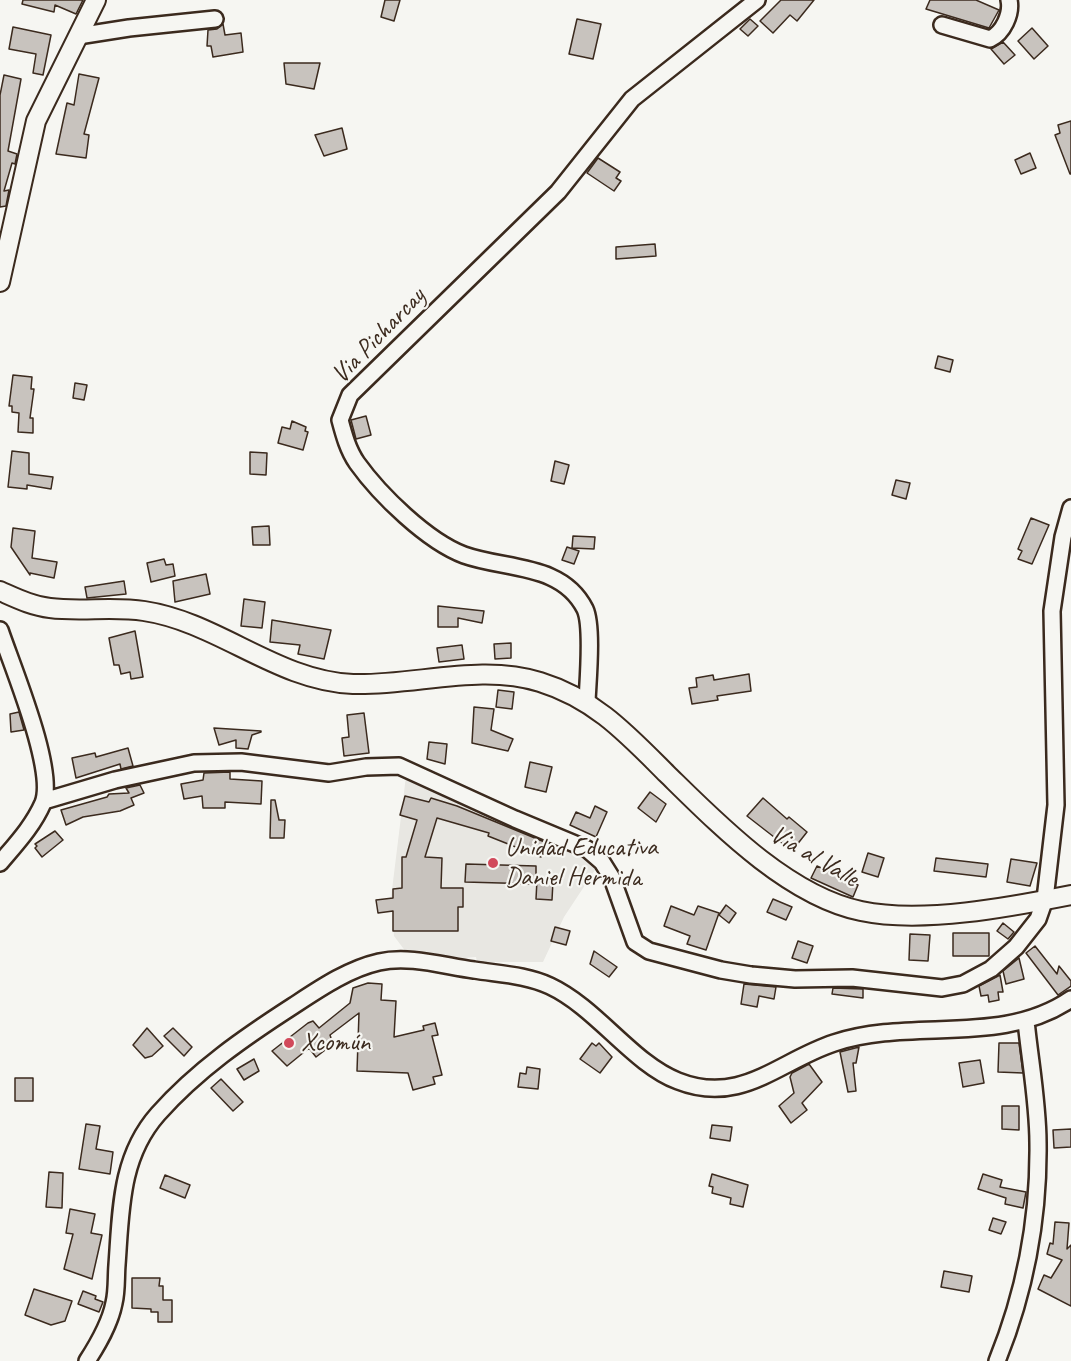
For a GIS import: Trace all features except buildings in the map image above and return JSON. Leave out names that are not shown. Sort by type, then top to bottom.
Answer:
[{"type":"main road","points":[[0,282],[36,121],[96,0]]},
{"type":"main road","name":"Via al Valle","points":[[0,591],[49,608],[144,611],[167,616],[196,626],[282,667],[312,678],[351,684],[471,676],[515,676],[538,681],[587,701],[631,739],[719,825],[763,862],[794,882],[845,907],[895,915],[976,911],[1071,895]]},
{"type":"street","name":"Via Picharcay","points":[[587,701],[586,611],[572,590],[555,577],[463,555],[429,536],[379,489],[356,461],[340,420],[350,395],[558,192],[632,99],[757,0]]},
{"type":"street","points":[[942,25],[990,39],[996,36],[1006,22],[1010,6],[1008,0]]},
{"type":"street","points":[[78,36],[147,25],[215,19]]},
{"type":"street","points":[[44,801],[115,780],[194,763],[241,762],[328,773],[366,767],[399,766],[587,849],[602,862],[612,878],[635,942],[649,951],[721,970],[751,975],[795,979],[852,978],[942,988],[963,984],[991,969],[1016,947],[1038,919],[1045,899],[1056,805],[1052,611],[1063,537],[1071,508]]},
{"type":"street","points":[[0,630],[16,680],[30,709],[45,774],[44,801],[28,829],[0,863]]},
{"type":"street","points":[[87,1361],[100,1342],[114,1304],[120,1213],[130,1159],[137,1143],[158,1114],[207,1066],[241,1040],[332,981],[379,962],[406,961],[516,976],[547,984],[574,1000],[655,1068],[677,1081],[707,1089],[727,1089],[758,1080],[830,1044],[852,1037],[932,1028],[999,1027],[1054,1011],[1071,999]]},
{"type":"street","points":[[997,1361],[1021,1293],[1034,1220],[1038,1143],[1026,1021]]},
{"type":"shaded area","name":"Unidad Educativa Daniel Hermida","points":[[406,776],[586,856],[595,870],[564,917],[543,962],[477,962],[476,957],[451,959],[406,952],[394,936],[391,898]]},
{"type":"place","name":"Unidad Educativa Daniel Hermida","points":[[493,863]]},
{"type":"place","name":"Xcomún","points":[[289,1043]]}]
